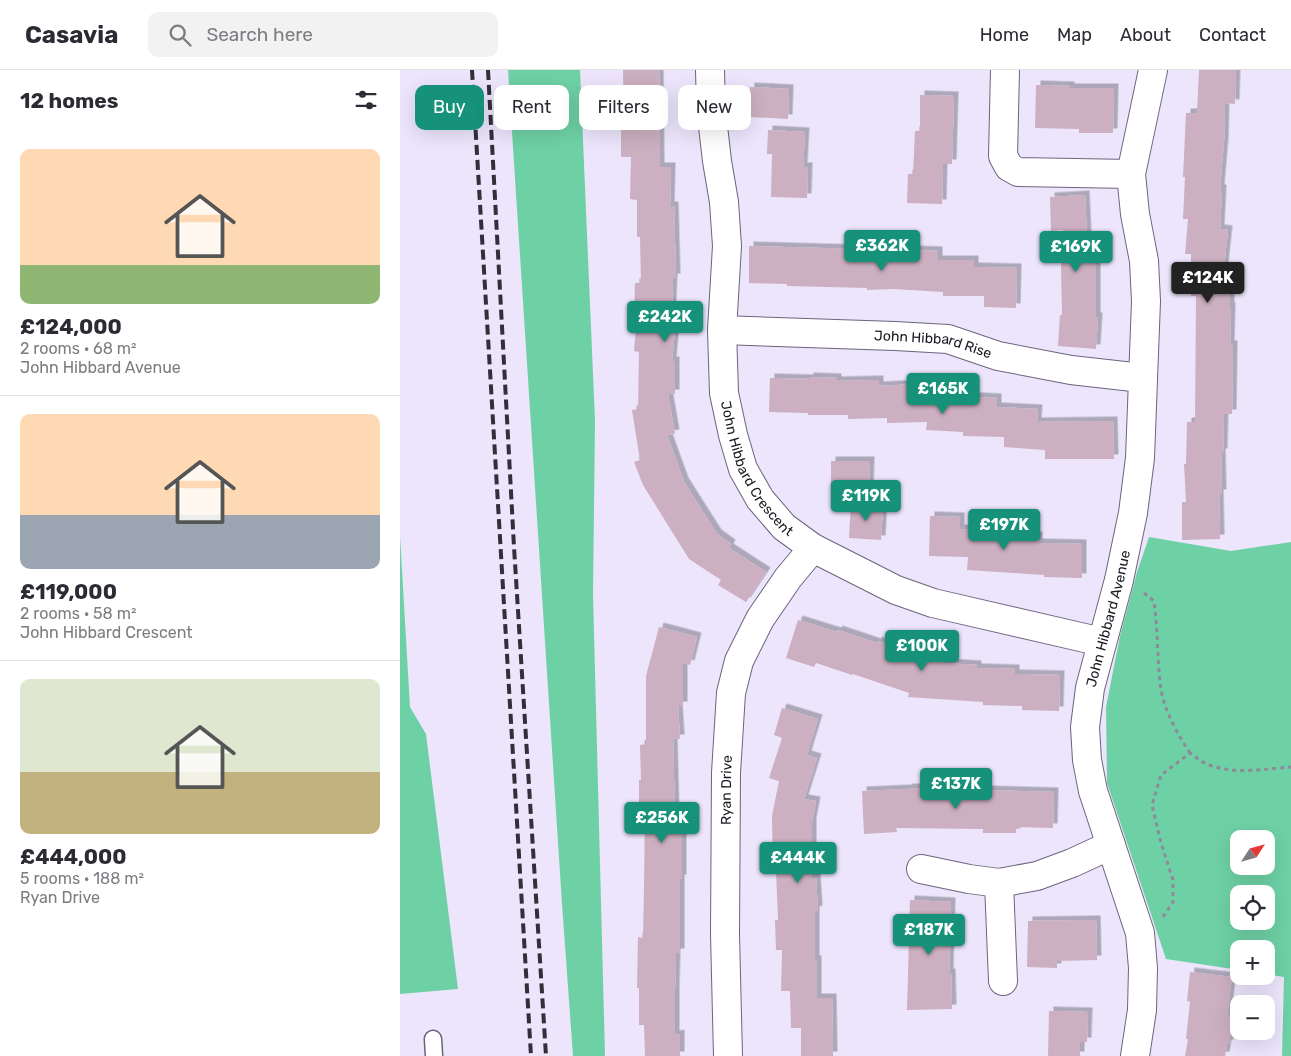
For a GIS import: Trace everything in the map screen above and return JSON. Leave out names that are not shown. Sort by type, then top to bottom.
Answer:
[{"type":"street","name":"John Hibbard Crescent","points":[[710,70],[711,110],[724,202],[727,246],[722,330],[724,393],[743,469],[760,499],[784,527],[814,548],[896,590],[933,603],[1102,642]]},
{"type":"street","points":[[1005,70],[1002,156],[1009,167],[1018,172],[1131,174]]},
{"type":"street","name":"John Hibbard Avenue","points":[[1134,1056],[1142,1010],[1143,968],[1140,933],[1093,791],[1087,760],[1085,727],[1090,688],[1119,580],[1133,513],[1140,458],[1146,301],[1144,261],[1135,214],[1131,174],[1153,70]]},
{"type":"street","name":"John Hibbard Rise","points":[[722,330],[895,336],[948,340],[998,356],[1071,370],[1142,378]]},
{"type":"street","name":"Ryan Drive","points":[[728,1056],[725,934],[726,773],[731,693],[739,661],[760,619],[788,578],[814,548]]},
{"type":"street","points":[[921,869],[999,884],[1037,876],[1111,845]]},
{"type":"street","points":[[999,884],[1003,981]]},
{"type":"lane","points":[[433,1039],[434,1056]]},
{"type":"path","points":[[1119,580],[1147,595],[1154,601],[1161,691],[1175,730],[1190,753],[1206,764],[1222,768],[1267,770],[1291,767]]},
{"type":"path","points":[[1140,933],[1160,920],[1173,902],[1173,880],[1161,843],[1152,805],[1161,775],[1190,753]]},
{"type":"green space","points":[[508,70],[580,70],[579,130],[583,130],[595,421],[593,594],[605,1056],[573,1056],[512,130],[569,130],[569,85],[509,85]]},
{"type":"green space","points":[[400,536],[410,707],[426,734],[458,989],[400,994]]},
{"type":"green space","points":[[1149,537],[1231,551],[1291,542],[1291,1056],[1282,1056],[1284,977],[1275,976],[1275,940],[1230,940],[1230,969],[1166,959],[1107,783],[1106,707],[1120,636],[1137,572]]},
{"type":"building","points":[[623,70],[659,70],[659,85],[623,85]]},
{"type":"building","points":[[1199,70],[1236,70],[1235,104],[1225,103],[1220,189],[1222,189],[1220,229],[1228,230],[1224,267],[1229,267],[1230,345],[1233,345],[1232,414],[1224,414],[1223,453],[1221,453],[1222,494],[1219,494],[1220,539],[1182,540],[1182,502],[1186,502],[1184,464],[1186,464],[1187,422],[1195,422],[1196,296],[1191,296],[1191,254],[1185,254],[1188,219],[1183,219],[1185,177],[1183,177],[1186,113],[1197,113]]},
{"type":"building","points":[[1036,85],[1070,86],[1070,88],[1114,88],[1113,133],[1079,133],[1079,129],[1035,128]]},
{"type":"building","points":[[751,87],[789,89],[788,119],[751,117]]},
{"type":"building","points":[[920,95],[954,96],[952,164],[943,164],[942,204],[907,203],[908,174],[913,174],[915,131],[920,131]]},
{"type":"building","points":[[621,130],[660,130],[660,167],[671,167],[670,206],[674,206],[676,278],[673,278],[671,329],[675,329],[672,361],[675,361],[675,394],[668,394],[675,434],[667,435],[684,482],[717,534],[731,544],[729,548],[766,572],[746,602],[718,585],[721,580],[689,559],[643,485],[634,462],[640,460],[632,410],[638,409],[639,352],[634,351],[637,316],[634,316],[635,283],[641,283],[640,237],[637,237],[637,200],[630,199],[631,157],[621,157]]},
{"type":"building","points":[[768,130],[805,132],[803,167],[808,167],[807,198],[771,197],[772,154],[767,154]]},
{"type":"building","points":[[1085,195],[1087,238],[1096,238],[1096,317],[1098,317],[1096,349],[1058,346],[1060,315],[1062,315],[1061,268],[1063,230],[1051,231],[1050,197]]},
{"type":"building","points":[[749,246],[859,249],[859,252],[938,251],[938,260],[974,260],[974,267],[1017,268],[1016,308],[984,307],[984,296],[943,296],[943,292],[894,289],[867,290],[867,288],[749,283]]},
{"type":"building","points":[[809,377],[837,378],[837,381],[879,380],[879,386],[918,384],[918,390],[957,392],[957,396],[997,398],[997,407],[1038,409],[1037,422],[1113,421],[1114,459],[1045,459],[1045,450],[1004,447],[1004,437],[963,436],[963,432],[926,430],[927,422],[887,423],[887,418],[848,419],[848,415],[808,415],[808,413],[769,412],[770,378],[809,379]]},
{"type":"building","points":[[831,461],[870,461],[869,493],[831,492]]},
{"type":"building","points":[[851,503],[883,505],[881,540],[849,538]]},
{"type":"building","points":[[930,516],[960,517],[960,529],[999,530],[999,535],[1038,536],[1038,543],[1082,544],[1082,578],[1044,577],[1044,575],[967,570],[968,557],[929,556]]},
{"type":"building","points":[[798,620],[904,650],[901,657],[977,665],[977,668],[1015,669],[1015,674],[1060,675],[1059,711],[1022,710],[1022,706],[983,705],[983,702],[908,697],[909,693],[853,674],[816,663],[814,667],[786,658]]},
{"type":"building","points":[[659,627],[697,637],[690,665],[683,663],[683,706],[678,706],[680,739],[673,739],[675,819],[682,819],[680,953],[676,953],[675,988],[675,1035],[680,1034],[680,1056],[645,1056],[644,1025],[639,1025],[639,988],[637,988],[638,937],[643,938],[645,809],[639,809],[639,780],[641,780],[640,745],[646,744],[646,676]]},
{"type":"building","points":[[782,708],[818,719],[807,755],[817,758],[804,799],[816,801],[812,822],[812,878],[816,878],[818,910],[815,911],[817,998],[832,998],[833,1056],[801,1056],[801,1028],[791,1028],[790,991],[781,991],[782,950],[776,950],[775,920],[778,920],[776,870],[773,870],[772,816],[779,781],[769,778],[782,738],[774,735]]},
{"type":"building","points":[[908,788],[1054,792],[1053,828],[1016,827],[1016,833],[983,833],[983,829],[896,828],[897,832],[864,834],[862,791]]},
{"type":"building","points":[[910,900],[951,902],[949,973],[951,973],[952,1009],[907,1010]]},
{"type":"building","points":[[1096,920],[1097,960],[1057,961],[1057,968],[1027,967],[1028,921]]},
{"type":"building","points":[[1190,972],[1230,977],[1231,985],[1227,1016],[1230,1017],[1230,1035],[1225,1056],[1185,1056],[1190,1002],[1187,1001]]},
{"type":"building","points":[[1049,1011],[1088,1012],[1087,1042],[1080,1042],[1080,1056],[1048,1056]]},
{"type":"railway","points":[[472,70],[531,1056]]},
{"type":"railway","points":[[488,70],[514,547],[546,1056]]}]
